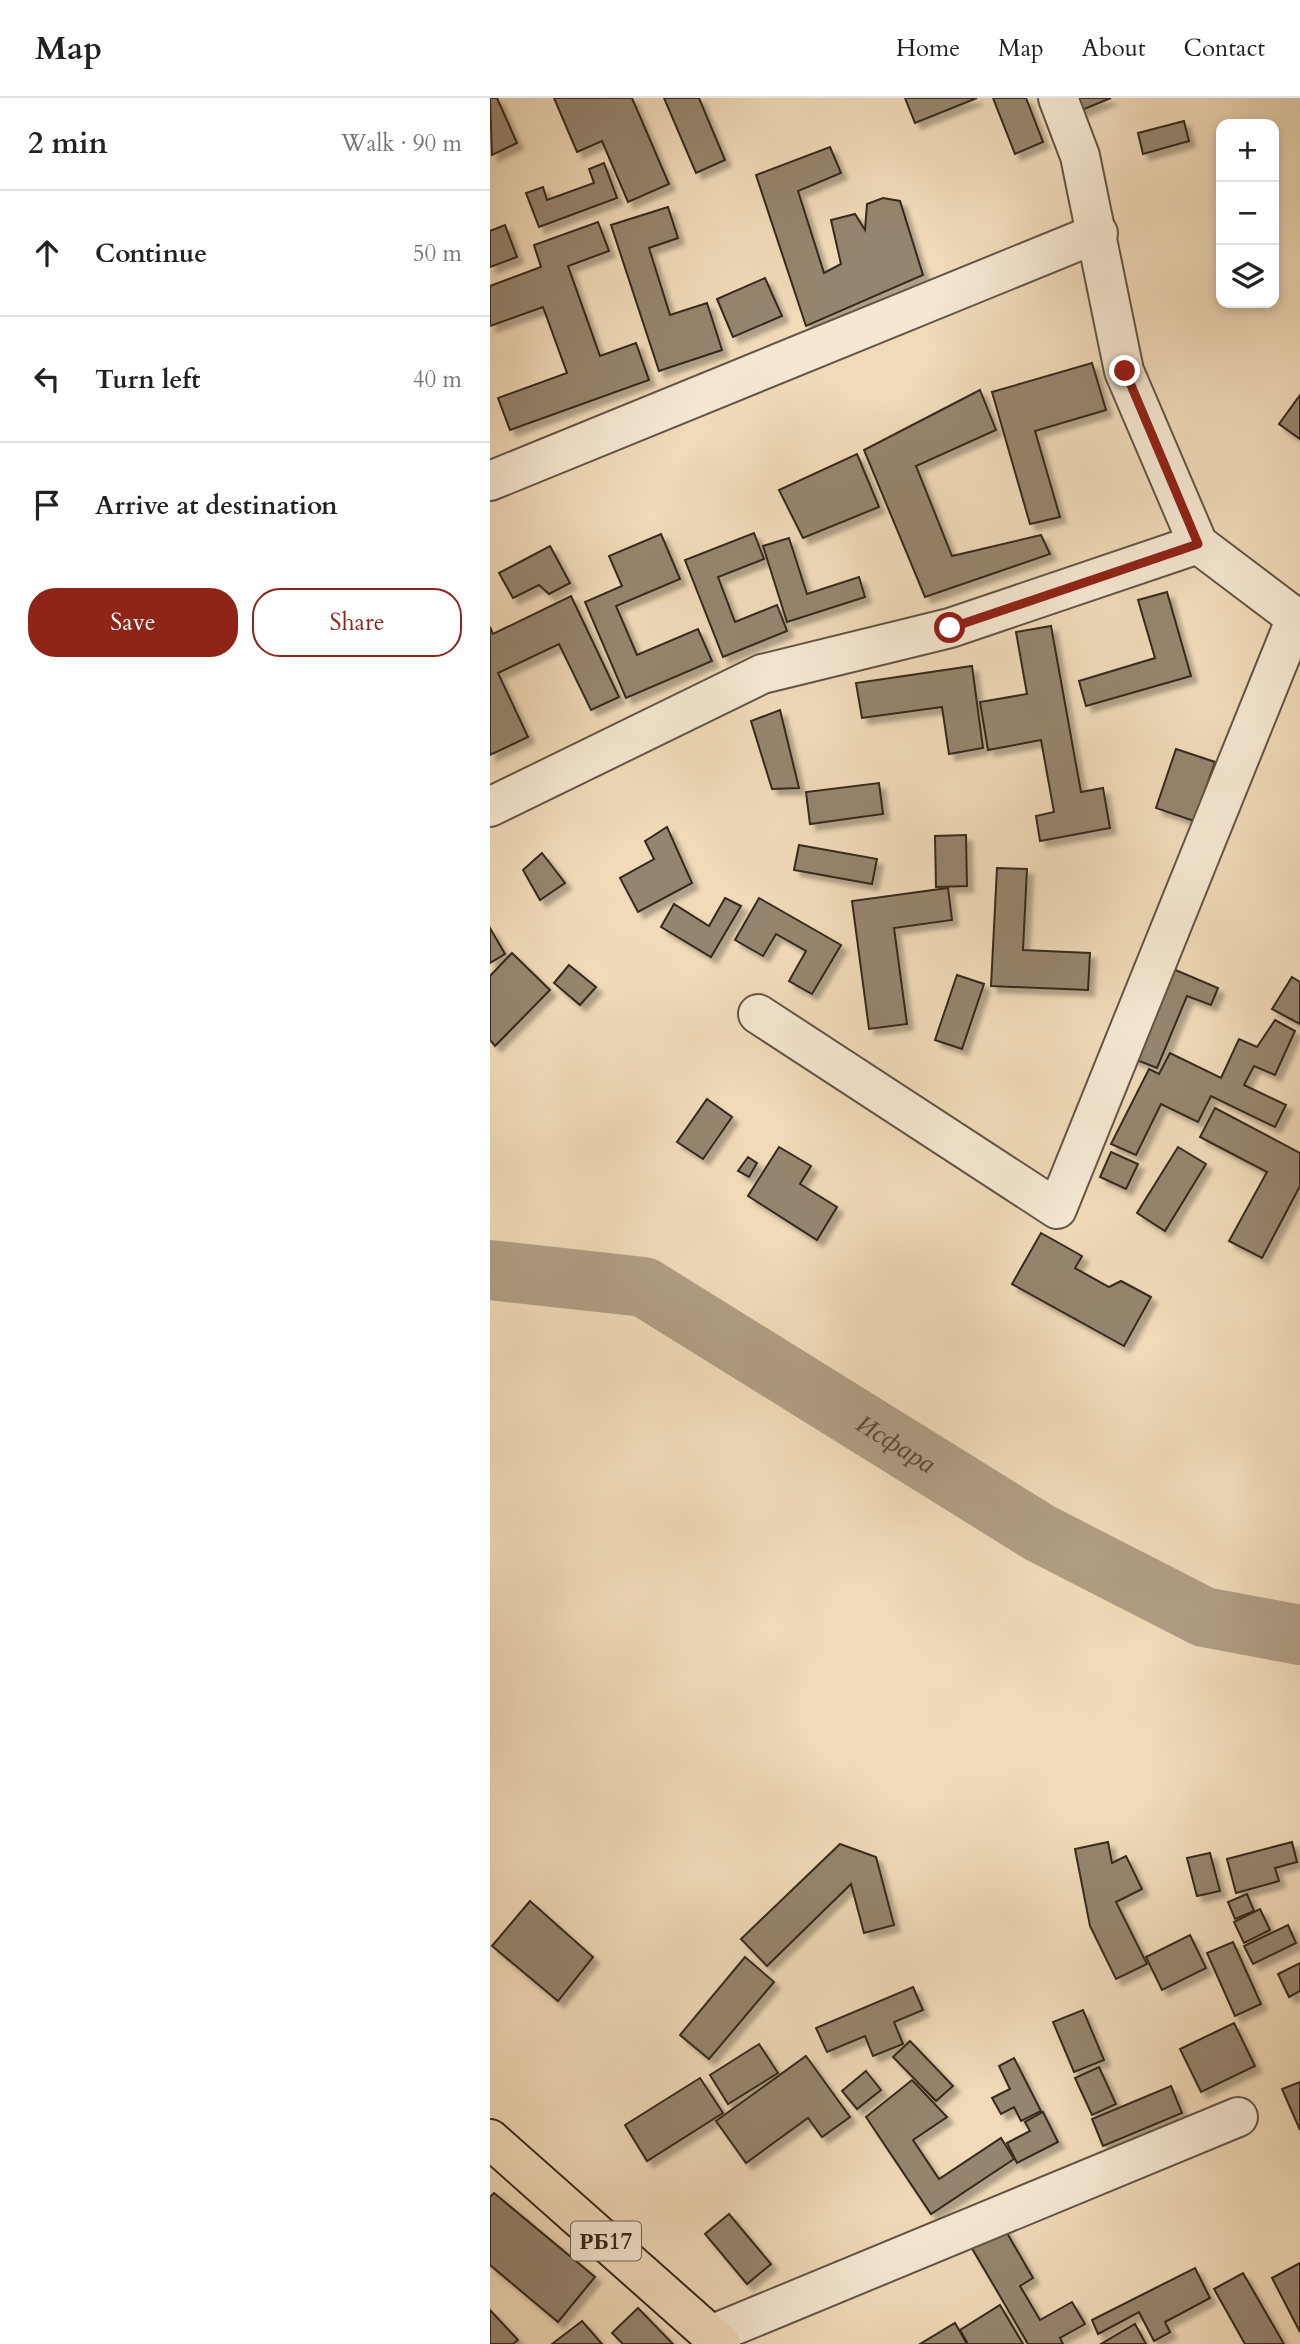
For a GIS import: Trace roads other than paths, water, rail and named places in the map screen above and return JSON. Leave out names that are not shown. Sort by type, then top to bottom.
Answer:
[{"type":"main road","name":"РБ17","points":[[490,2139],[716,2339]]},
{"type":"street","points":[[758,1014],[1057,1209],[1112,1067],[1298,620],[1198,544],[1125,371],[1080,156],[1058,98]]},
{"type":"street","points":[[490,481],[1098,233]]},
{"type":"street","points":[[490,807],[762,674],[950,628],[1198,544]]},
{"type":"street","points":[[716,2339],[1238,2117]]},
{"type":"waterway","name":"Исфара","points":[[490,1270],[644,1287],[1040,1533],[1204,1617],[1300,1635]]}]
